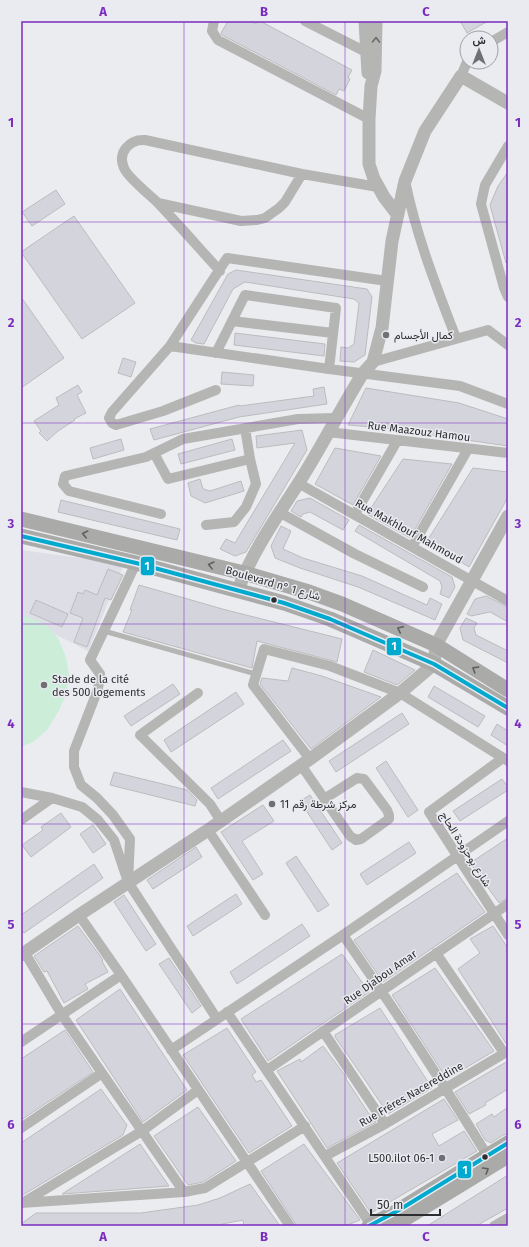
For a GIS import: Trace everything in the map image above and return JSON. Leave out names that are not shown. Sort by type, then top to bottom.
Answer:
[{"type":"main road","name":"Boulevard n° شارع 1","points":[[21,519],[244,574],[309,592],[342,604],[436,645],[508,690]]},
{"type":"main road","name":"Boulevard n° شارع 1","points":[[21,536],[136,563],[238,590],[284,603],[330,619],[434,664],[508,708]]},
{"type":"main road","points":[[370,1225],[399,1210],[508,1143]]},
{"type":"main road","points":[[393,1226],[508,1156]]},
{"type":"street","points":[[214,21],[212,30],[218,40],[369,119]]},
{"type":"street","points":[[305,21],[366,52]]},
{"type":"street","points":[[364,21],[368,71],[371,86]]},
{"type":"street","points":[[376,21],[375,71],[371,86],[369,119],[369,164],[378,187],[398,214]]},
{"type":"street","points":[[499,37],[508,32]]},
{"type":"street","points":[[238,590],[244,574],[279,512],[298,483],[335,418],[363,373],[373,362],[382,328],[392,241],[405,181],[425,131],[464,70]]},
{"type":"street","points":[[461,76],[508,103]]},
{"type":"street","points":[[220,271],[124,168],[122,163],[123,152],[130,144],[135,141],[145,140],[302,174],[378,187]]},
{"type":"street","points":[[506,153],[485,185],[481,204],[504,288],[508,297]]},
{"type":"street","points":[[158,203],[241,221],[257,220],[269,216],[285,202],[302,174]]},
{"type":"street","points":[[405,181],[411,209],[423,249],[456,338]]},
{"type":"street","points":[[216,390],[163,411],[116,425],[112,423],[109,418],[112,412],[170,346],[227,258],[387,281]]},
{"type":"street","points":[[216,353],[245,295],[336,308],[329,369]]},
{"type":"street","points":[[232,322],[333,334]]},
{"type":"street","points":[[373,362],[488,330],[508,345]]},
{"type":"street","points":[[170,346],[460,386],[508,404]]},
{"type":"street","points":[[161,514],[69,491],[63,484],[65,476],[146,457],[183,439],[298,419],[335,418]]},
{"type":"street","points":[[206,525],[234,522],[246,507],[256,484],[245,428]]},
{"type":"street","name":"Rue Maazouz Hamou","points":[[328,432],[508,453]]},
{"type":"street","points":[[355,514],[397,441]]},
{"type":"street","points":[[412,547],[468,449]]},
{"type":"street","points":[[154,453],[168,479],[250,459]]},
{"type":"street","name":"Rue Makhlouf Mahmoud","points":[[298,483],[508,601]]},
{"type":"street","points":[[279,512],[355,554],[423,587]]},
{"type":"street","points":[[184,1192],[62,1015],[23,954],[128,882],[208,830],[305,762],[400,693],[434,664],[436,645],[507,518]]},
{"type":"street","points":[[128,882],[130,839],[113,815],[97,798],[81,785],[74,767],[74,751],[98,689],[100,674],[90,660],[136,563]]},
{"type":"street","points":[[324,799],[357,778],[364,778],[386,810],[389,815],[389,819],[361,839],[356,840],[350,836],[324,799],[305,762],[253,684],[264,649],[330,666],[400,693],[506,759]]},
{"type":"street","points":[[198,693],[140,735],[210,804],[221,821]]},
{"type":"street","name":"شارع بوحزودة الحاج","points":[[506,759],[429,812],[493,914],[508,935]]},
{"type":"street","points":[[21,792],[52,798],[82,807],[98,820],[114,840],[128,882],[217,1019]]},
{"type":"street","points":[[21,820],[52,798]]},
{"type":"street","points":[[172,1050],[343,935],[508,821]]},
{"type":"street","points":[[208,830],[265,915]]},
{"type":"street","name":"Rue Djabou Amar","points":[[267,1070],[381,990],[508,904]]},
{"type":"street","points":[[79,915],[290,1226]]},
{"type":"street","points":[[343,935],[446,1088],[487,1155]]},
{"type":"street","points":[[436,953],[506,1052]]},
{"type":"street","points":[[21,1042],[121,975]]},
{"type":"street","points":[[227,1012],[305,1126],[370,1225]]},
{"type":"street","points":[[324,1030],[384,1124]]},
{"type":"street","name":"Rue Fréres Nacereddine","points":[[325,1156],[384,1124],[506,1052]]},
{"type":"street","points":[[21,1128],[102,1073]]},
{"type":"street","points":[[21,1204],[142,1131],[198,1090]]},
{"type":"street","points":[[21,1204],[184,1192],[205,1188],[305,1126]]},
{"type":"street","points":[[494,1226],[508,1218]]},
{"type":"lane","points":[[104,631],[256,674]]},
{"type":"shaded area","points":[[21,550],[124,564],[88,651],[21,617]]},
{"type":"green space","name":"Stade de la cité des 500 logements","points":[[21,614],[46,625],[58,638],[66,657],[69,675],[66,695],[47,730],[33,742],[21,747]]},
{"type":"building","points":[[228,21],[250,21],[256,24],[257,21],[260,21],[352,70],[348,77],[350,79],[344,91],[339,89],[336,95],[222,35],[221,33]]},
{"type":"building","points":[[460,21],[488,21],[472,30],[465,30]]},
{"type":"building","points":[[508,172],[508,262],[506,263],[490,205],[498,186]]},
{"type":"building","points":[[56,190],[65,204],[32,226],[22,212]]},
{"type":"building","points":[[74,216],[135,303],[82,339],[21,252]]},
{"type":"building","points":[[236,270],[367,289],[372,297],[365,355],[354,362],[340,361],[341,347],[348,348],[354,344],[359,303],[354,299],[245,282],[233,289],[204,344],[196,343],[191,340],[228,274]]},
{"type":"building","points":[[21,297],[64,358],[21,388]]},
{"type":"building","points":[[235,333],[325,344],[324,356],[234,345]]},
{"type":"building","points":[[123,358],[136,362],[131,377],[118,373]]},
{"type":"building","points":[[222,372],[254,375],[253,386],[221,384]]},
{"type":"building","points":[[78,385],[82,392],[77,395],[86,413],[74,419],[75,420],[58,431],[47,441],[39,433],[41,431],[34,421],[59,405],[56,398]]},
{"type":"building","points":[[324,387],[327,404],[239,417],[154,440],[150,429],[239,405],[314,396],[313,389]]},
{"type":"building","points":[[366,388],[459,403],[508,419],[508,446],[384,428],[348,425]]},
{"type":"building","points":[[302,430],[307,450],[246,552],[235,556],[220,549],[226,539],[235,543],[295,443],[257,448],[256,436]]},
{"type":"building","points":[[121,439],[124,450],[93,459],[90,448]]},
{"type":"building","points":[[232,439],[235,450],[181,464],[178,454]]},
{"type":"building","points":[[335,448],[381,456],[353,505],[315,484]]},
{"type":"building","points":[[403,459],[452,464],[410,538],[367,514]]},
{"type":"building","points":[[473,468],[508,472],[508,497],[469,567],[427,541]]},
{"type":"building","points":[[200,479],[203,489],[210,491],[241,481],[244,491],[205,503],[191,496],[188,483]]},
{"type":"building","points":[[310,498],[349,520],[343,530],[310,512],[303,514],[301,517],[291,511],[297,501]]},
{"type":"building","points":[[61,500],[180,529],[177,540],[58,512]]},
{"type":"building","points":[[359,525],[452,577],[455,587],[449,598],[440,594],[442,587],[440,581],[355,531]]},
{"type":"building","points":[[281,526],[291,531],[283,549],[303,558],[362,576],[427,605],[430,598],[442,604],[435,620],[358,587],[275,558],[271,546]]},
{"type":"building","points":[[108,569],[123,575],[111,600],[105,598],[87,647],[74,642],[83,618],[70,613],[78,592],[83,594],[85,590],[97,595]]},
{"type":"building","points":[[139,585],[226,610],[342,639],[337,662],[257,641],[252,668],[123,632],[132,610],[130,610]]},
{"type":"building","points":[[486,596],[508,607],[508,622],[490,612],[471,616],[467,614],[475,599]]},
{"type":"building","points":[[36,600],[68,614],[62,627],[30,613]]},
{"type":"building","points":[[466,618],[477,623],[474,628],[476,635],[508,651],[508,663],[463,640],[460,628]]},
{"type":"building","points":[[373,650],[415,670],[397,685],[364,672]]},
{"type":"building","points":[[292,668],[322,676],[381,697],[311,749],[260,684],[262,678],[288,681]]},
{"type":"building","points":[[173,684],[180,694],[131,726],[124,716]]},
{"type":"building","points":[[434,686],[485,716],[478,727],[428,697]]},
{"type":"building","points":[[236,692],[244,704],[171,752],[164,740]]},
{"type":"building","points":[[402,713],[409,724],[336,772],[329,761]]},
{"type":"building","points":[[497,724],[508,731],[508,746],[491,735]]},
{"type":"building","points":[[283,740],[291,751],[218,799],[211,788]]},
{"type":"building","points":[[386,761],[418,810],[408,817],[376,768]]},
{"type":"building","points":[[114,772],[187,790],[197,800],[195,806],[110,785]]},
{"type":"building","points":[[502,779],[508,787],[508,790],[460,821],[453,811]]},
{"type":"building","points":[[310,795],[342,843],[332,850],[300,801]]},
{"type":"building","points":[[263,805],[274,821],[242,841],[263,874],[253,880],[221,832]]},
{"type":"building","points":[[61,813],[71,827],[31,857],[22,845],[43,830],[41,827]]},
{"type":"building","points":[[93,825],[106,844],[93,853],[80,834]]},
{"type":"building","points":[[508,838],[508,898],[499,903],[470,863]]},
{"type":"building","points":[[409,842],[416,853],[367,885],[360,874]]},
{"type":"building","points":[[196,847],[202,857],[153,889],[147,880]]},
{"type":"building","points":[[296,856],[329,905],[318,912],[286,863]]},
{"type":"building","points":[[94,864],[103,878],[24,933],[21,929],[21,915]]},
{"type":"building","points":[[457,873],[485,912],[383,982],[354,940]]},
{"type":"building","points":[[236,894],[242,904],[193,936],[187,926]]},
{"type":"building","points":[[124,895],[156,944],[146,951],[114,902]]},
{"type":"building","points":[[302,924],[310,936],[237,984],[230,972]]},
{"type":"building","points":[[78,926],[103,960],[102,961],[108,972],[85,984],[88,989],[64,1003],[47,971],[44,972],[34,956]]},
{"type":"building","points":[[493,926],[508,948],[507,1045],[458,969],[480,953],[470,939]]},
{"type":"building","points":[[342,954],[369,992],[268,1061],[241,1019]]},
{"type":"building","points":[[169,958],[201,1006],[192,1013],[159,964]]},
{"type":"building","points":[[435,968],[494,1051],[447,1079],[392,995]]},
{"type":"building","points":[[120,989],[187,1090],[143,1122],[76,1020]]},
{"type":"building","points":[[380,1008],[432,1088],[388,1114],[335,1037],[335,1035]]},
{"type":"building","points":[[227,1028],[256,1072],[252,1075],[256,1082],[261,1080],[292,1126],[249,1153],[183,1055]]},
{"type":"building","points":[[65,1030],[93,1072],[21,1120],[21,1059]]},
{"type":"building","points":[[323,1046],[347,1078],[346,1079],[369,1114],[376,1122],[327,1148],[277,1071],[300,1059],[301,1062]]},
{"type":"building","points":[[508,1061],[508,1089],[485,1103],[486,1105],[469,1114],[455,1092]]},
{"type":"building","points":[[101,1089],[127,1125],[123,1135],[21,1196],[21,1143]]},
{"type":"building","name":"L500.ilot 06-1","points":[[444,1099],[458,1120],[432,1134],[439,1146],[464,1131],[477,1151],[371,1213],[337,1163]]},
{"type":"building","points":[[198,1107],[236,1161],[203,1182],[188,1185],[154,1136]]},
{"type":"building","points":[[508,1107],[508,1134],[503,1135],[491,1143],[485,1140],[476,1124],[492,1114],[494,1117]]},
{"type":"building","points":[[140,1144],[169,1186],[62,1194]]},
{"type":"building","points":[[304,1144],[360,1220],[345,1226],[297,1226],[261,1171]]},
{"type":"building","points":[[508,1175],[508,1208],[476,1226],[427,1226]]},
{"type":"building","points":[[250,1184],[280,1226],[244,1226],[243,1220],[222,1224],[222,1226],[21,1226],[21,1224],[36,1213],[141,1213],[198,1205],[220,1198]]},
{"type":"transit line","name":"1","points":[[21,536],[136,563],[284,603],[330,619],[434,664],[508,708]]},
{"type":"transit line","name":"1","points":[[369,1226],[399,1210],[508,1143]]},
{"type":"place","name":"كمال الأجسام","points":[[386,335]]},
{"type":"place","name":"Stade de la cité des 500 logements","points":[[44,685]]},
{"type":"place","name":"مركز شرطة رقم 11","points":[[272,804]]},
{"type":"place","name":"L500.ilot 06-1","points":[[442,1158]]}]
